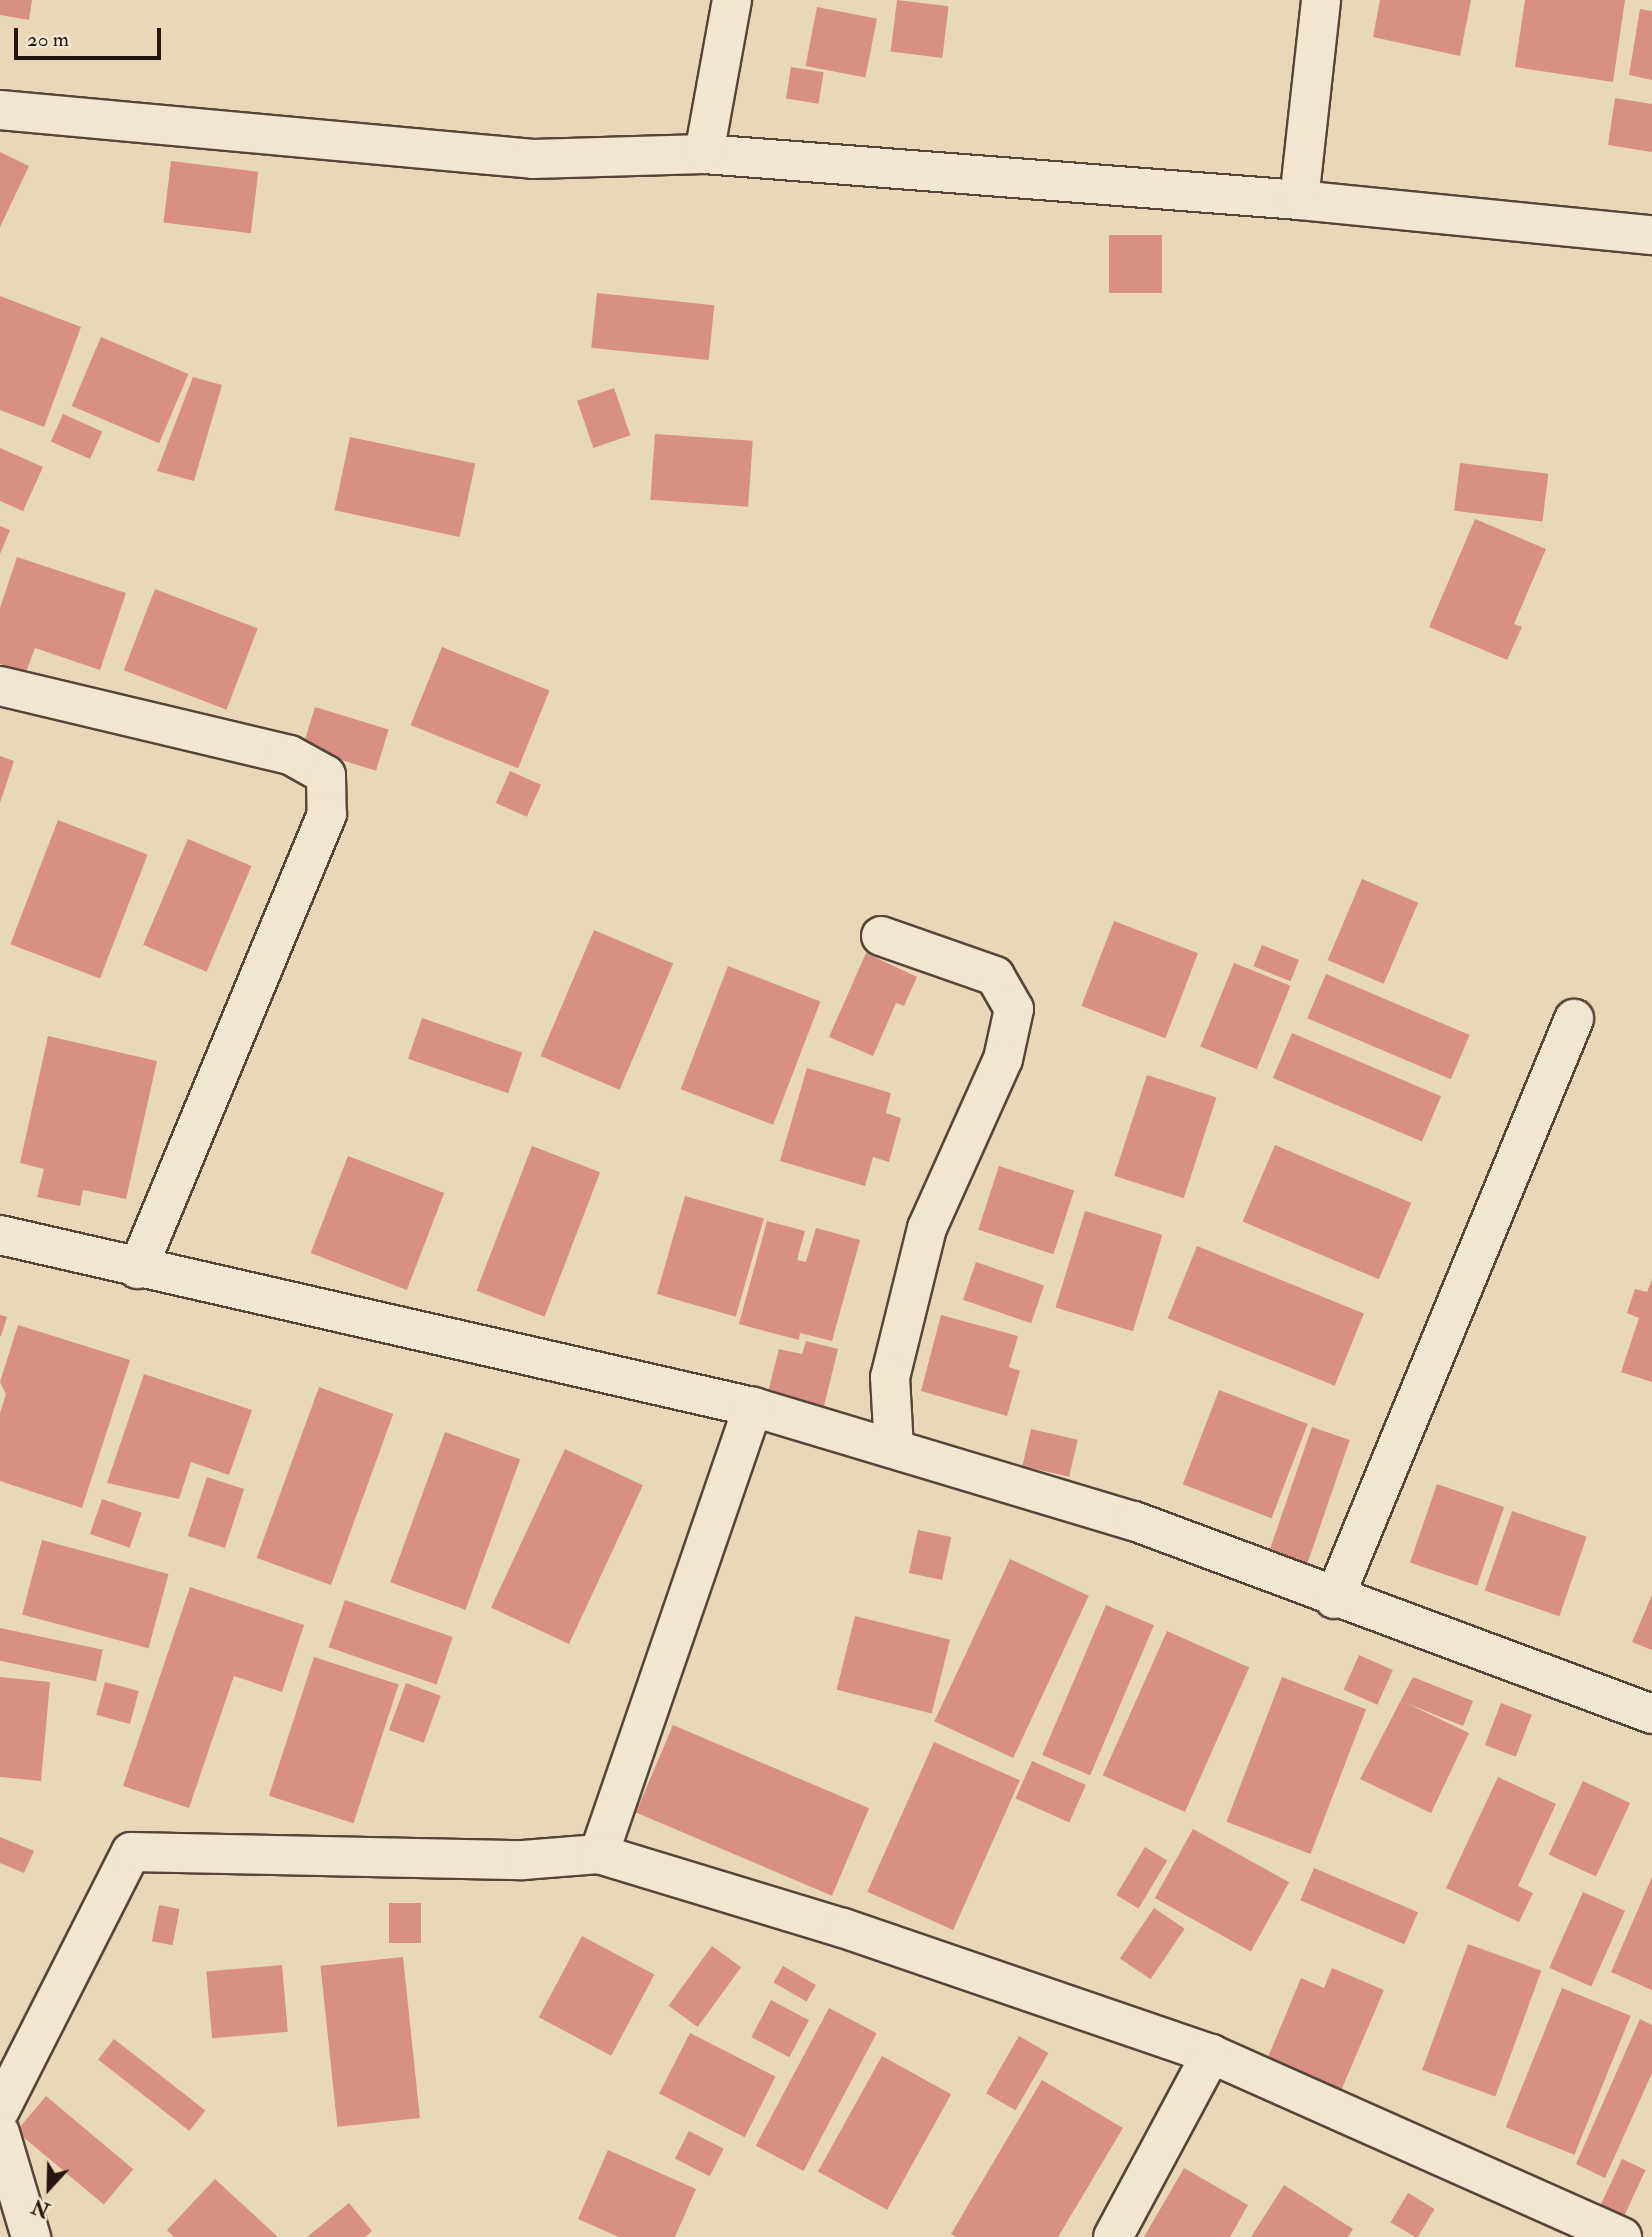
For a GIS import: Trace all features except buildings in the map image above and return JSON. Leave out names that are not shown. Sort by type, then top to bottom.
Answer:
[{"type":"street","points":[[704,154],[732,0]]},
{"type":"street","points":[[1299,200],[1321,0]]},
{"type":"street","points":[[0,110],[533,159],[704,154],[1299,200],[1652,235]]},
{"type":"street","points":[[0,686],[290,755],[326,775],[327,814],[138,1269]]},
{"type":"street","points":[[881,936],[995,976],[1014,1009],[1003,1059],[927,1228],[890,1377],[894,1448]]},
{"type":"street","points":[[1334,1598],[1574,1019]]},
{"type":"street","points":[[0,1235],[138,1269],[753,1407],[1134,1521],[1334,1598],[1652,1714]]},
{"type":"street","points":[[599,1854],[753,1407]]},
{"type":"street","points":[[0,2110],[131,1852],[523,1860],[599,1854],[843,1928],[1211,2054],[1622,2237]]},
{"type":"street","points":[[1113,2237],[1211,2054]]},
{"type":"street","points":[[0,2133],[31,2237]]}]
